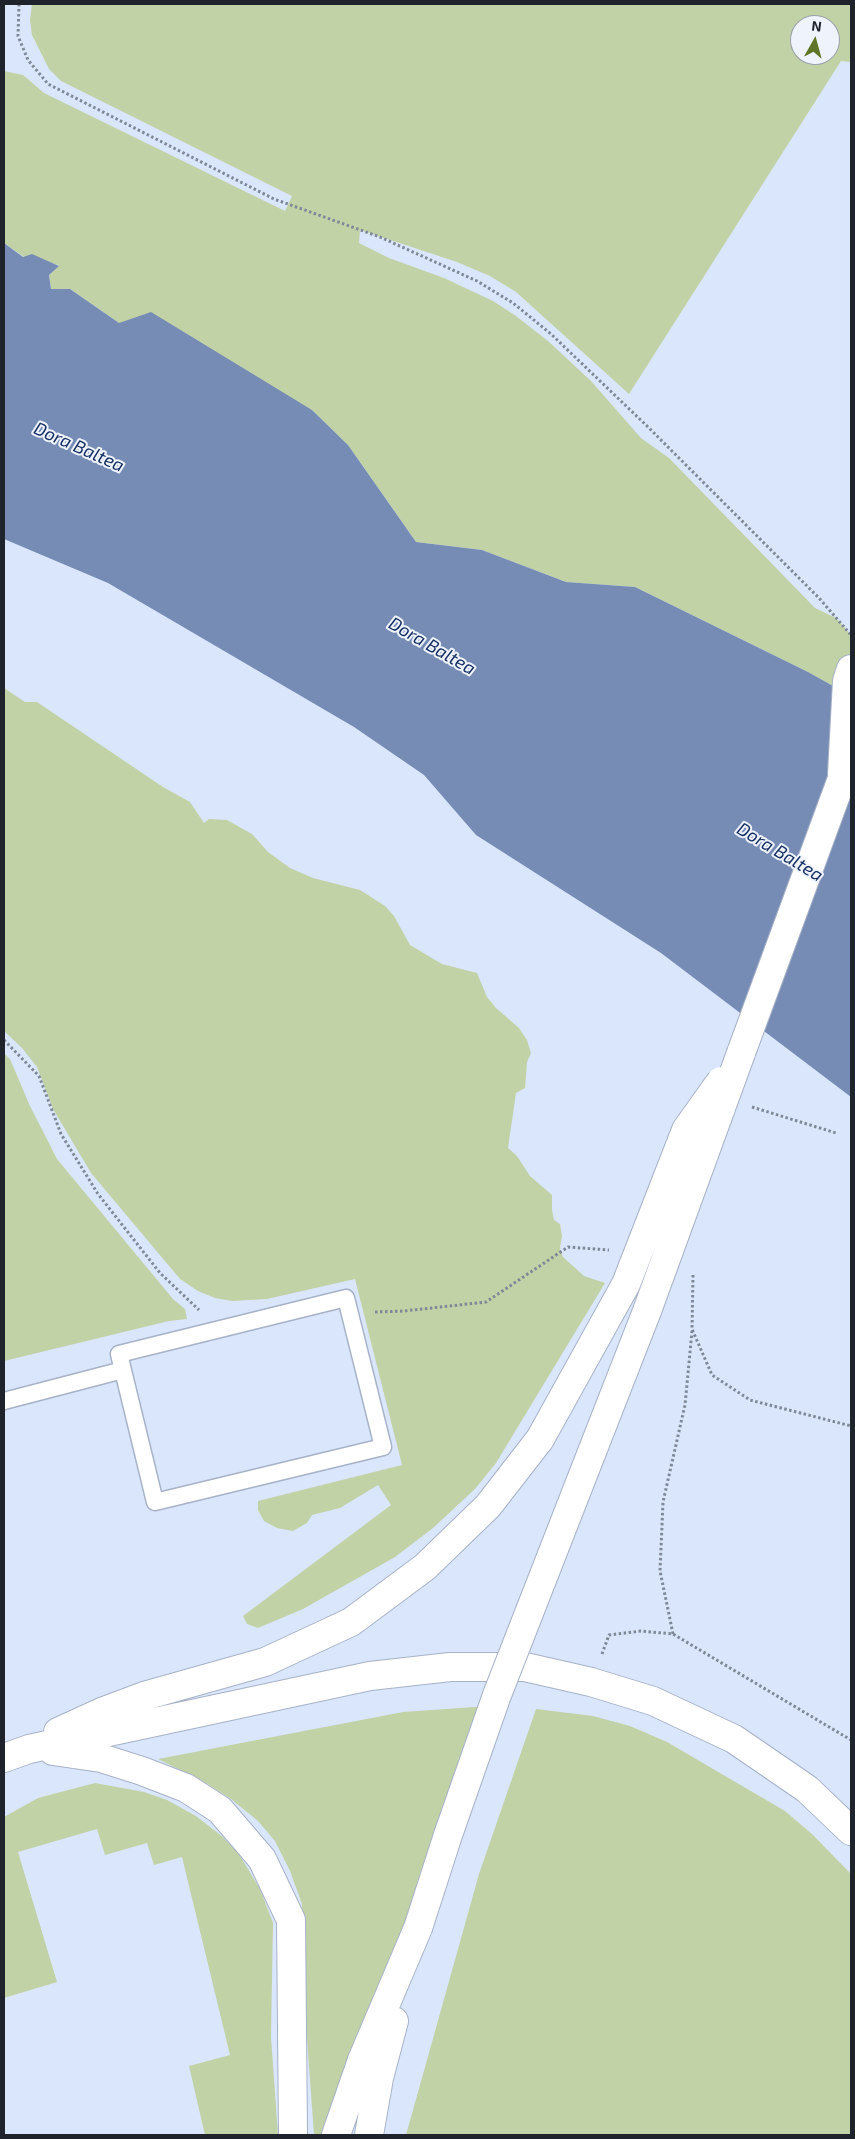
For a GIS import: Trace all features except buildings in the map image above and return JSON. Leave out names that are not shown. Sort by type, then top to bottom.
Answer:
[{"type":"main road","points":[[842,780],[847,681],[851,669]]},
{"type":"main road","points":[[369,2135],[378,2078],[418,1928],[448,1835],[498,1695],[647,1311],[851,754]]},
{"type":"main road","points":[[12,1753],[104,1711],[144,1696],[266,1662],[351,1622],[425,1567],[488,1506],[540,1439],[626,1284],[686,1130],[741,1053]]},
{"type":"main road","points":[[12,1753],[370,1676],[450,1667],[525,1667],[591,1682],[653,1701],[734,1739],[807,1789],[851,1831]]},
{"type":"main road","points":[[12,1753],[67,1752],[101,1758],[186,1788],[220,1810],[262,1859],[291,1920],[293,2135]]},
{"type":"main road","points":[[336,2135],[362,2060],[418,1928]]},
{"type":"lane","points":[[346,1298],[350,1313],[383,1447],[155,1502],[118,1354],[346,1298]]},
{"type":"lane","points":[[4,1401],[123,1370]]},
{"type":"path","points":[[19,4],[18,36],[28,60],[48,84],[274,199],[380,237],[477,281],[513,303],[551,334],[647,426],[819,598],[851,635]]},
{"type":"path","points":[[4,1040],[38,1076],[61,1134],[98,1194],[160,1273],[219,1330]]},
{"type":"path","points":[[749,1106],[836,1133]]},
{"type":"path","points":[[694,1275],[695,1266]]},
{"type":"path","points":[[350,1313],[404,1311],[486,1302]]},
{"type":"path","points":[[674,1634],[660,1571],[663,1502],[685,1405],[692,1329]]},
{"type":"path","points":[[591,1682],[609,1636],[640,1631],[674,1634],[851,1740]]},
{"type":"green space","points":[[32,4],[851,4],[851,62],[841,61],[840,63],[840,15],[790,15],[790,65],[838,65],[629,394],[516,292],[490,276],[457,262],[360,230],[359,243],[389,258],[444,278],[493,301],[548,341],[591,381],[641,438],[669,458],[815,608],[836,618],[851,635],[851,696],[808,672],[635,587],[566,582],[482,550],[416,542],[348,445],[312,410],[261,381],[119,323],[70,289],[51,289],[49,275],[59,265],[24,257],[4,243],[4,71],[23,75],[44,93],[285,211],[292,196],[61,81],[49,69],[32,35],[30,20]]},
{"type":"green space","points":[[4,688],[25,702],[37,702],[163,787],[190,802],[204,823],[209,819],[227,820],[252,834],[268,852],[290,868],[313,878],[360,890],[385,906],[394,916],[410,945],[442,964],[477,973],[487,997],[496,1008],[519,1028],[527,1040],[531,1053],[527,1062],[525,1088],[516,1093],[508,1148],[517,1156],[530,1176],[552,1195],[554,1220],[560,1224],[562,1236],[560,1248],[563,1257],[584,1276],[605,1283],[496,1463],[475,1489],[433,1528],[395,1557],[303,1609],[258,1628],[247,1624],[243,1616],[391,1505],[378,1485],[340,1508],[312,1515],[307,1523],[293,1531],[277,1528],[264,1521],[258,1510],[258,1501],[402,1465],[355,1279],[267,1299],[232,1301],[215,1298],[198,1291],[180,1279],[91,1173],[53,1109],[37,1067],[22,1048],[4,1031]]},
{"type":"green space","points":[[4,1053],[10,1059],[30,1106],[57,1159],[173,1299],[185,1309],[187,1319],[169,1321],[4,1361]]},
{"type":"green space","points":[[489,1706],[329,2135],[314,2135],[306,2025],[302,1904],[290,1871],[275,1841],[258,1821],[231,1799],[206,1783],[158,1759],[403,1712]]},
{"type":"green space","points":[[536,1709],[593,1716],[630,1726],[667,1742],[785,1811],[813,1835],[851,1874],[851,2135],[406,2135],[479,1874]]},
{"type":"green space","points":[[95,1783],[144,1792],[167,1800],[196,1816],[223,1837],[239,1854],[260,1889],[273,1923],[271,2037],[278,2135],[205,2135],[189,2066],[230,2055],[182,1857],[154,1865],[147,1843],[105,1855],[97,1829],[18,1852],[57,1982],[4,1998],[4,1817],[38,1798]]},
{"type":"water","name":"Dora Baltea","points":[[4,243],[23,257],[32,254],[59,266],[49,275],[51,289],[70,289],[119,323],[151,312],[312,410],[348,445],[416,542],[482,550],[566,582],[635,587],[808,672],[851,696],[851,1097],[661,953],[476,835],[424,775],[354,727],[108,583],[4,539]]}]
